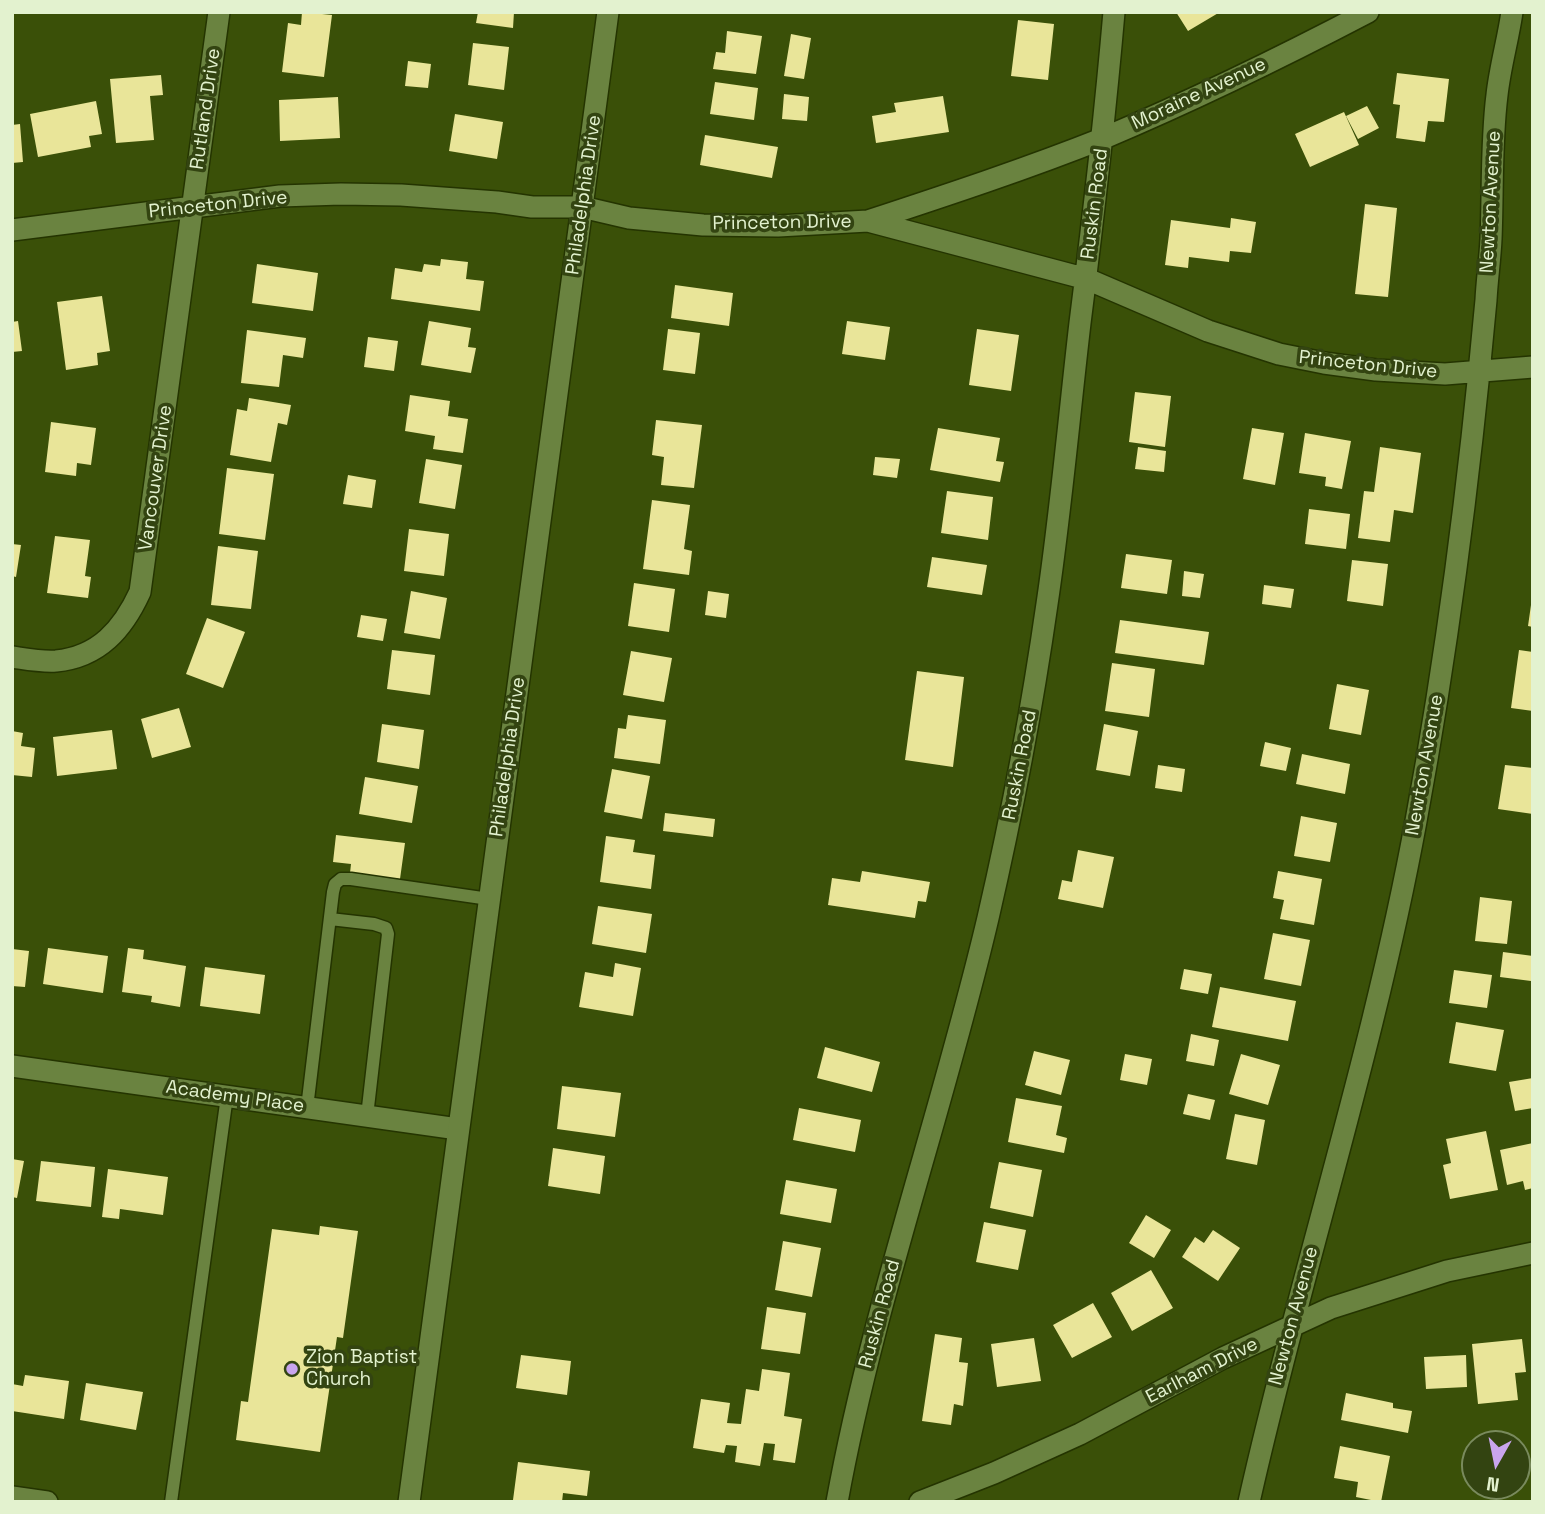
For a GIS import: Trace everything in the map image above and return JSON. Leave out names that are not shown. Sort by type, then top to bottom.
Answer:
[{"type":"street","name":"Rutland Drive","points":[[193,206],[219,12]]},
{"type":"street","name":"Philadelphia Drive","points":[[409,1502],[608,12]]},
{"type":"street","name":"Ruskin Road","points":[[837,1502],[875,1326],[988,919],[1031,709],[1048,602],[1087,279],[1114,12]]},
{"type":"street","name":"Moraine Avenue","points":[[868,221],[997,178],[1103,138],[1186,101],[1368,12]]},
{"type":"street","name":"Newton Avenue","points":[[1249,1502],[1269,1409],[1395,925],[1416,823],[1444,661],[1454,585],[1491,244],[1496,98],[1512,12]]},
{"type":"street","name":"Princeton Drive","points":[[12,230],[279,196],[353,194],[414,195],[532,207],[582,207],[629,218],[703,225],[778,226],[868,221],[1087,279],[1208,331],[1279,354],[1376,370],[1445,374],[1533,368]]},
{"type":"street","name":"Vancouver Drive","points":[[12,656],[57,661],[86,653],[108,640],[130,613],[140,592],[193,206]]},
{"type":"street","name":"Academy Place","points":[[12,1066],[458,1129]]},
{"type":"street","name":"Earlham Drive","points":[[920,1502],[994,1473],[1080,1434],[1223,1358],[1331,1308],[1447,1271],[1533,1253]]},
{"type":"street","points":[[12,1497],[47,1502]]},
{"type":"lane","points":[[307,1108],[335,884],[341,879],[489,899]]},
{"type":"lane","points":[[330,919],[374,924],[386,928],[388,934],[367,1116]]},
{"type":"lane","points":[[171,1502],[227,1096]]},
{"type":"building","points":[[302,12],[332,15],[324,77],[282,72],[288,23],[301,25]]},
{"type":"building","points":[[478,12],[514,12],[513,28],[476,23]]},
{"type":"building","points":[[1176,12],[1220,12],[1188,31]]},
{"type":"building","points":[[1018,20],[1054,24],[1048,80],[1011,76]]},
{"type":"building","points":[[727,31],[762,36],[756,74],[713,69],[716,52],[725,53]]},
{"type":"building","points":[[791,34],[811,38],[804,79],[784,76]]},
{"type":"building","points":[[473,43],[509,47],[504,90],[468,85]]},
{"type":"building","points":[[408,61],[431,64],[428,88],[405,86]]},
{"type":"building","points":[[1397,73],[1449,79],[1444,122],[1428,121],[1425,142],[1396,138],[1400,105],[1393,104]]},
{"type":"building","points":[[161,75],[163,95],[150,96],[154,140],[116,143],[110,79]]},
{"type":"building","points":[[715,82],[758,88],[754,120],[710,114]]},
{"type":"building","points":[[784,94],[809,97],[807,121],[782,119]]},
{"type":"building","points":[[943,96],[949,132],[876,143],[872,116],[896,112],[894,103]]},
{"type":"building","points":[[338,97],[340,138],[280,141],[279,100]]},
{"type":"building","points":[[96,101],[102,134],[89,136],[91,147],[38,157],[30,114]]},
{"type":"building","points":[[1367,106],[1379,128],[1358,139],[1346,116]]},
{"type":"building","points":[[1344,112],[1359,145],[1310,167],[1295,134]]},
{"type":"building","points":[[455,114],[503,122],[497,159],[449,151]]},
{"type":"building","points":[[20,124],[23,162],[12,163],[12,125]]},
{"type":"building","points":[[705,135],[778,147],[772,178],[700,165]]},
{"type":"building","points":[[1365,204],[1397,208],[1388,297],[1355,294]]},
{"type":"building","points":[[1231,218],[1256,222],[1251,253],[1230,251],[1229,262],[1189,257],[1188,268],[1165,265],[1171,220],[1230,228]]},
{"type":"building","points":[[441,259],[468,262],[466,279],[484,281],[480,311],[391,299],[395,268],[422,272],[424,264],[440,266]]},
{"type":"building","points":[[257,264],[318,273],[313,311],[252,303]]},
{"type":"building","points":[[675,285],[733,293],[729,326],[671,318]]},
{"type":"building","points":[[102,296],[110,351],[97,353],[98,365],[66,370],[57,302]]},
{"type":"building","points":[[18,321],[22,351],[12,352],[12,322]]},
{"type":"building","points":[[429,321],[471,328],[468,347],[476,348],[471,373],[421,365]]},
{"type":"building","points":[[847,321],[890,327],[885,360],[842,354]]},
{"type":"building","points":[[668,329],[700,333],[695,374],[663,370]]},
{"type":"building","points":[[977,329],[1019,335],[1011,391],[969,385]]},
{"type":"building","points":[[247,330],[306,338],[303,358],[283,355],[279,387],[241,383]]},
{"type":"building","points":[[368,337],[398,341],[394,371],[364,367]]},
{"type":"building","points":[[1135,392],[1171,396],[1165,447],[1129,442]]},
{"type":"building","points":[[410,395],[450,401],[448,416],[468,419],[463,453],[433,449],[435,436],[405,431]]},
{"type":"building","points":[[249,398],[291,405],[287,425],[278,423],[271,462],[230,455],[237,409],[247,411]]},
{"type":"building","points":[[656,420],[702,425],[694,488],[661,485],[664,457],[652,455]]},
{"type":"building","points":[[51,422],[96,428],[91,465],[77,463],[76,476],[45,472]]},
{"type":"building","points":[[938,428],[1000,438],[996,461],[1004,462],[1000,482],[930,470]]},
{"type":"building","points":[[1252,428],[1284,433],[1275,485],[1243,479]]},
{"type":"building","points":[[1305,433],[1351,441],[1342,489],[1325,486],[1326,477],[1299,473]]},
{"type":"building","points":[[1138,447],[1166,451],[1164,472],[1135,469]]},
{"type":"building","points":[[1380,447],[1421,453],[1413,513],[1394,510],[1390,542],[1358,538],[1364,491],[1374,492]]},
{"type":"building","points":[[875,457],[900,459],[897,478],[873,475]]},
{"type":"building","points":[[426,459],[462,465],[455,509],[419,503]]},
{"type":"building","points":[[227,468],[274,474],[265,540],[219,534]]},
{"type":"building","points":[[348,475],[376,480],[372,508],[343,504]]},
{"type":"building","points":[[947,491],[993,497],[988,540],[941,533]]},
{"type":"building","points":[[652,500],[690,505],[684,549],[692,551],[689,575],[643,569]]},
{"type":"building","points":[[1309,509],[1350,514],[1346,549],[1305,544]]},
{"type":"building","points":[[409,529],[449,534],[444,576],[404,571]]},
{"type":"building","points":[[55,536],[90,540],[85,576],[91,577],[88,598],[47,593]]},
{"type":"building","points":[[12,544],[21,545],[16,577],[12,576]]},
{"type":"building","points":[[218,546],[258,551],[251,609],[211,605]]},
{"type":"building","points":[[1126,554],[1172,560],[1167,594],[1121,588]]},
{"type":"building","points":[[932,557],[987,565],[982,595],[927,587]]},
{"type":"building","points":[[1352,560],[1388,564],[1383,606],[1347,601]]},
{"type":"building","points":[[1184,571],[1204,574],[1200,598],[1182,596]]},
{"type":"building","points":[[634,583],[675,589],[669,632],[628,626]]},
{"type":"building","points":[[1264,585],[1294,589],[1291,608],[1262,604]]},
{"type":"building","points":[[411,591],[447,598],[440,639],[404,633]]},
{"type":"building","points":[[708,591],[729,594],[726,618],[705,615]]},
{"type":"building","points":[[1533,605],[1533,627],[1528,626]]},
{"type":"building","points":[[361,615],[387,619],[383,641],[357,637]]},
{"type":"building","points":[[207,618],[245,632],[223,688],[186,674]]},
{"type":"building","points":[[1120,620],[1209,632],[1204,665],[1115,653]]},
{"type":"building","points":[[392,650],[435,655],[430,695],[387,689]]},
{"type":"building","points":[[1519,650],[1533,652],[1533,711],[1511,708]]},
{"type":"building","points":[[631,651],[672,658],[664,702],[623,695]]},
{"type":"building","points":[[1112,663],[1155,669],[1149,717],[1105,711]]},
{"type":"building","points":[[917,671],[964,677],[953,767],[905,760]]},
{"type":"building","points":[[1337,684],[1369,690],[1361,735],[1329,729]]},
{"type":"building","points":[[179,708],[191,747],[152,758],[141,719]]},
{"type":"building","points":[[628,715],[666,720],[660,764],[614,758],[618,728],[626,729]]},
{"type":"building","points":[[382,724],[424,730],[419,769],[377,762]]},
{"type":"building","points":[[1104,724],[1138,731],[1130,776],[1096,770]]},
{"type":"building","points":[[112,730],[117,769],[57,776],[53,737]]},
{"type":"building","points":[[12,731],[23,733],[21,746],[35,748],[32,777],[12,775]]},
{"type":"building","points":[[1265,742],[1291,748],[1286,771],[1260,766]]},
{"type":"building","points":[[1302,754],[1350,764],[1345,794],[1296,784]]},
{"type":"building","points":[[1158,765],[1185,769],[1182,792],[1155,788]]},
{"type":"building","points":[[1505,765],[1533,768],[1533,814],[1498,809]]},
{"type":"building","points":[[612,769],[650,776],[642,819],[604,812]]},
{"type":"building","points":[[365,777],[418,786],[412,823],[359,814]]},
{"type":"building","points":[[665,813],[715,819],[713,837],[663,831]]},
{"type":"building","points":[[1301,816],[1337,823],[1330,862],[1294,856]]},
{"type":"building","points":[[336,835],[405,843],[400,879],[350,873],[351,864],[333,862]]},
{"type":"building","points":[[606,836],[635,840],[633,852],[655,855],[651,889],[600,882]]},
{"type":"building","points":[[1078,850],[1114,857],[1103,908],[1058,899],[1062,880],[1072,882]]},
{"type":"building","points":[[862,871],[930,882],[926,902],[918,901],[915,918],[828,905],[832,878],[860,882]]},
{"type":"building","points":[[1278,871],[1322,879],[1314,925],[1280,919],[1284,900],[1273,898]]},
{"type":"building","points":[[1480,897],[1512,901],[1507,944],[1475,941]]},
{"type":"building","points":[[598,906],[652,914],[646,953],[592,944]]},
{"type":"building","points":[[1273,933],[1310,940],[1301,986],[1264,979]]},
{"type":"building","points":[[48,948],[108,956],[103,993],[43,984]]},
{"type":"building","points":[[128,948],[144,950],[143,959],[186,966],[180,1007],[151,1002],[152,996],[122,992]]},
{"type":"building","points":[[12,949],[29,951],[25,987],[12,986]]},
{"type":"building","points":[[1503,952],[1533,956],[1531,981],[1500,977]]},
{"type":"building","points":[[615,963],[641,968],[633,1016],[579,1007],[585,972],[613,977]]},
{"type":"building","points":[[205,967],[265,975],[260,1014],[200,1006]]},
{"type":"building","points":[[1184,969],[1212,974],[1208,994],[1180,989]]},
{"type":"building","points":[[1454,970],[1492,975],[1487,1008],[1449,1003]]},
{"type":"building","points":[[1220,987],[1296,1001],[1288,1041],[1212,1027]]},
{"type":"building","points":[[1456,1022],[1504,1030],[1496,1071],[1449,1063]]},
{"type":"building","points":[[1191,1034],[1219,1040],[1214,1066],[1186,1061]]},
{"type":"building","points":[[825,1047],[880,1062],[872,1092],[817,1078]]},
{"type":"building","points":[[1034,1051],[1070,1060],[1061,1095],[1025,1085]]},
{"type":"building","points":[[1125,1054],[1152,1059],[1147,1085],[1120,1080]]},
{"type":"building","points":[[1241,1054],[1280,1065],[1268,1105],[1229,1094]]},
{"type":"building","points":[[1533,1078],[1533,1108],[1515,1111],[1509,1082]]},
{"type":"building","points":[[562,1086],[621,1093],[615,1137],[557,1129]]},
{"type":"building","points":[[1188,1094],[1215,1100],[1210,1120],[1183,1114]]},
{"type":"building","points":[[1016,1098],[1062,1106],[1056,1135],[1067,1138],[1064,1153],[1008,1142]]},
{"type":"building","points":[[799,1108],[861,1120],[855,1152],[793,1140]]},
{"type":"building","points":[[1235,1114],[1265,1120],[1257,1165],[1226,1159]]},
{"type":"building","points":[[1486,1131],[1498,1190],[1450,1199],[1443,1165],[1451,1163],[1446,1139]]},
{"type":"building","points":[[1533,1143],[1533,1188],[1525,1190],[1523,1181],[1507,1185],[1500,1150]]},
{"type":"building","points":[[553,1148],[605,1156],[600,1194],[548,1186]]},
{"type":"building","points":[[12,1159],[24,1161],[17,1198],[12,1197]]},
{"type":"building","points":[[41,1161],[95,1167],[91,1207],[36,1201]]},
{"type":"building","points":[[999,1162],[1042,1170],[1033,1217],[990,1208]]},
{"type":"building","points":[[108,1169],[168,1177],[163,1215],[120,1209],[119,1219],[102,1217]]},
{"type":"building","points":[[786,1180],[837,1189],[831,1223],[780,1214]]},
{"type":"building","points":[[1146,1215],[1171,1230],[1154,1258],[1129,1243]]},
{"type":"building","points":[[984,1222],[1026,1230],[1018,1270],[976,1262]]},
{"type":"building","name":"Zion Baptist Church","points":[[320,1226],[358,1231],[343,1338],[337,1337],[320,1452],[236,1440],[241,1401],[248,1402],[272,1229],[319,1235]]},
{"type":"building","points":[[1213,1230],[1240,1248],[1218,1281],[1182,1257],[1195,1237],[1204,1243]]},
{"type":"building","points":[[783,1241],[821,1248],[812,1297],[775,1290]]},
{"type":"building","points":[[1151,1270],[1173,1308],[1132,1331],[1111,1293]]},
{"type":"building","points":[[1093,1303],[1112,1337],[1072,1358],[1053,1325]]},
{"type":"building","points":[[767,1307],[806,1313],[800,1354],[761,1349]]},
{"type":"building","points":[[935,1334],[962,1338],[959,1362],[968,1363],[963,1406],[954,1404],[951,1425],[922,1421]]},
{"type":"building","points":[[1034,1338],[1041,1381],[997,1387],[991,1344]]},
{"type":"building","points":[[1522,1339],[1526,1372],[1515,1373],[1518,1400],[1478,1404],[1472,1344]]},
{"type":"building","points":[[521,1355],[571,1361],[567,1395],[516,1388]]},
{"type":"building","points":[[1466,1355],[1467,1387],[1426,1389],[1424,1357]]},
{"type":"building","points":[[762,1369],[790,1373],[784,1416],[802,1419],[795,1463],[773,1460],[775,1444],[764,1443],[760,1466],[735,1462],[737,1446],[726,1445],[724,1453],[693,1448],[701,1399],[730,1403],[727,1423],[741,1424],[746,1389],[759,1391]]},
{"type":"building","points":[[25,1375],[69,1381],[64,1419],[12,1411],[12,1384],[23,1386]]},
{"type":"building","points":[[86,1383],[143,1392],[136,1430],[80,1420]]},
{"type":"building","points":[[1346,1393],[1393,1403],[1393,1408],[1412,1411],[1408,1433],[1341,1420]]},
{"type":"building","points":[[1340,1446],[1390,1456],[1381,1502],[1356,1497],[1358,1482],[1334,1478]]},
{"type":"building","points":[[518,1462],[590,1471],[587,1496],[563,1493],[562,1502],[513,1500]]},
{"type":"place","name":"Zion Baptist Church","points":[[292,1369]]}]
